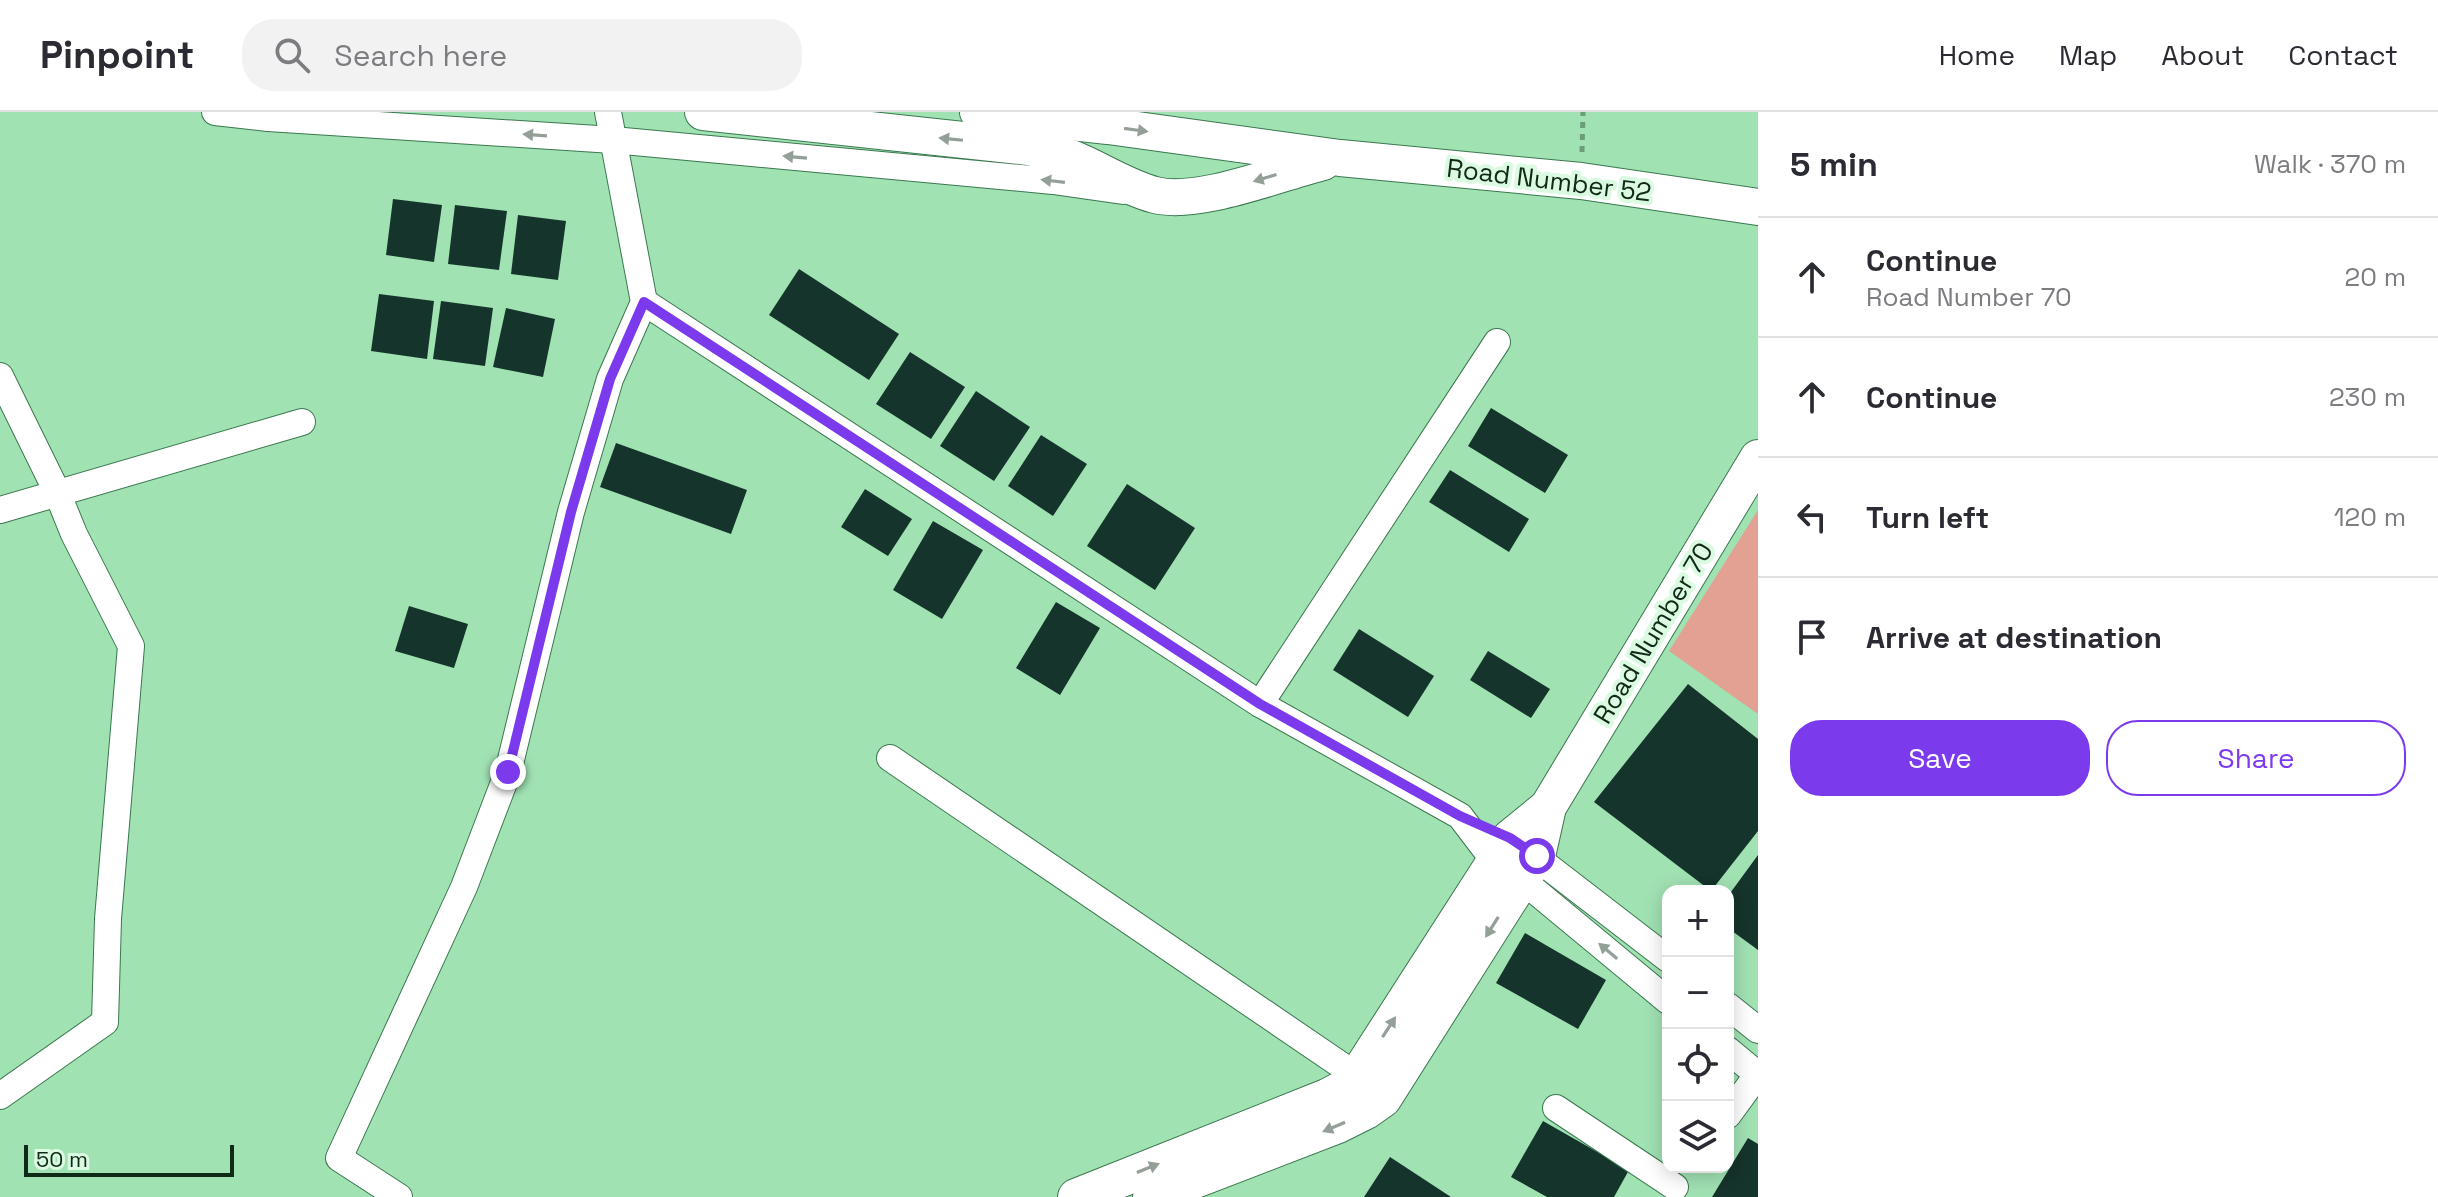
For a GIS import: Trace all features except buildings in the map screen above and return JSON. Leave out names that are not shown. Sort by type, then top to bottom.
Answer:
[{"type":"main road","name":"Road Number 52","points":[[703,112],[1030,132],[1340,158],[1581,181],[1758,207]]},
{"type":"main road","name":"Road Number 52","points":[[978,112],[1030,132],[1067,156],[1126,185],[1158,196],[1191,196],[1224,191],[1340,158]]},
{"type":"main road","name":"Road Number 70","points":[[1370,1088],[1516,859],[1758,458]]},
{"type":"main road","points":[[1076,1197],[1346,1087],[1370,1088],[1366,1111],[1338,1125],[1151,1197]]},
{"type":"street","points":[[215,112],[613,140],[1053,181],[1158,196]]},
{"type":"street","points":[[399,1197],[339,1158],[464,887],[508,772],[571,512],[610,379],[644,302],[608,112]]},
{"type":"street","points":[[644,302],[1260,704],[1460,816],[1516,859],[1665,957]]},
{"type":"street","points":[[1260,704],[1497,342]]},
{"type":"street","points":[[0,376],[131,646],[108,919],[105,1022],[0,1096]]},
{"type":"street","points":[[0,510],[302,422]]},
{"type":"street","points":[[890,758],[1370,1088]]},
{"type":"street","points":[[1516,859],[1662,995]]},
{"type":"street","points":[[1734,1011],[1758,1030]]},
{"type":"street","points":[[1734,1055],[1758,1074],[1734,1107]]},
{"type":"street","points":[[1556,1108],[1678,1184]]},
{"type":"shaded area","points":[[1758,510],[1758,714],[1669,651]]},
{"type":"route","points":[[508,772],[571,512],[610,379],[644,302],[1260,704],[1460,816],[1510,838],[1537,856]]}]
